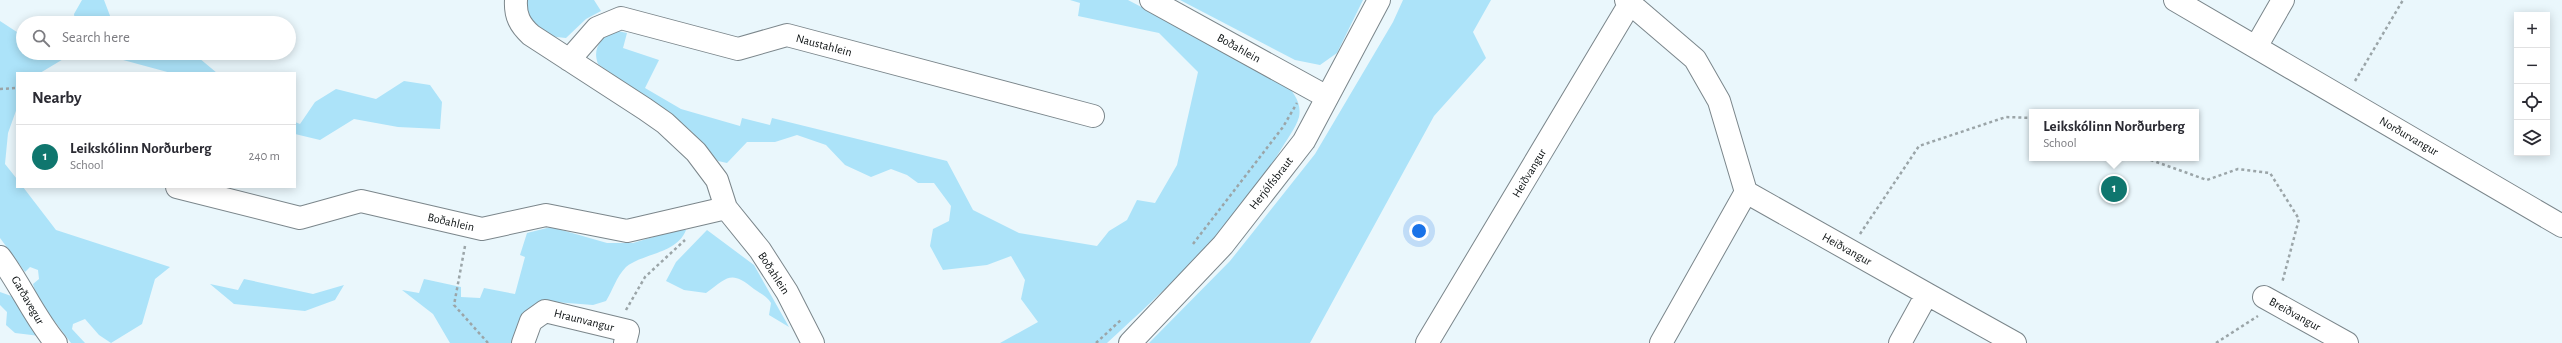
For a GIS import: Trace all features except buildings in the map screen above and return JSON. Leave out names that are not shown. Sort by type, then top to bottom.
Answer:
[{"type":"street","name":"Boðahlein","points":[[516,0],[516,13],[521,25],[543,44],[645,109],[682,139],[717,180],[726,208],[760,250],[788,292],[813,343]]},
{"type":"street","name":"Boðahlein","points":[[1151,0],[1327,96]]},
{"type":"street","name":"Herjólfsbraut","points":[[1130,343],[1161,313],[1228,239],[1304,141],[1379,0]]},
{"type":"street","name":"Norðurvangur","points":[[2175,0],[2562,226]]},
{"type":"street","points":[[2256,47],[2283,0]]},
{"type":"street","name":"Heiðvangur","points":[[1427,343],[1629,1],[1694,59],[1719,101],[1746,192],[2015,343]]},
{"type":"street","name":"Naustahlein","points":[[569,60],[597,28],[621,18],[738,49],[788,35],[1093,116]]},
{"type":"street","name":"Boðahlein","points":[[181,188],[300,218],[361,201],[482,229],[546,215],[627,231],[726,208]]},
{"type":"street","points":[[1661,343],[1746,192]]},
{"type":"street","name":"Garðavegur","points":[[0,257],[13,274],[41,326],[56,343]]},
{"type":"street","points":[[1900,343],[1927,294]]},
{"type":"street","name":"Breiðvangur","points":[[2270,300],[2346,343]]},
{"type":"street","name":"Hraunvangur","points":[[523,343],[531,321],[545,311],[621,336]]},
{"type":"path","points":[[2345,98],[2403,0]]},
{"type":"path","points":[[1191,246],[1283,127],[1307,86]]},
{"type":"path","points":[[0,89],[16,88]]},
{"type":"path","points":[[1849,250],[1919,146],[2006,117],[2029,118]]},
{"type":"path","points":[[2153,161],[2207,180],[2238,169],[2270,173],[2299,219],[2270,300],[2216,343]]},
{"type":"path","points":[[621,336],[630,301],[645,277],[691,234],[703,214]]},
{"type":"path","points":[[469,226],[454,305],[488,343]]},
{"type":"path","points":[[1096,343],[1127,314]]},
{"type":"shaded area","points":[[82,0],[104,0],[110,16],[74,16]]},
{"type":"shaded area","points":[[525,0],[594,0],[601,11],[586,19],[566,38],[557,37],[542,32],[536,28],[529,17]]},
{"type":"shaded area","points":[[1070,0],[1128,0],[1285,82],[1298,102],[1300,112],[1298,121],[1293,130],[1243,204],[1178,277],[1107,343],[1000,343],[1038,322],[1021,299],[1025,280],[1011,256],[987,265],[943,270],[930,246],[933,229],[949,221],[951,206],[934,183],[918,183],[907,175],[891,169],[871,177],[845,165],[826,145],[797,135],[775,142],[747,142],[727,163],[718,161],[689,129],[598,64],[596,58],[597,49],[601,40],[609,33],[613,30],[627,33],[623,48],[659,60],[645,88],[681,109],[740,126],[742,118],[770,125],[772,118],[947,161],[973,210],[1019,233],[1097,246],[1109,231],[1127,220],[1137,200],[1155,203],[1177,165],[1198,72],[1159,33],[1078,16],[1080,3]]},
{"type":"shaded area","points":[[1180,0],[1363,0],[1337,53],[1320,65],[1295,60]]},
{"type":"shaded area","points":[[1403,0],[1491,0],[1473,32],[1486,58],[1434,116],[1310,343],[1149,343],[1230,261],[1315,154],[1393,22]]},
{"type":"shaded area","points":[[0,21],[16,31],[16,60],[62,60],[42,72],[16,72],[16,111],[8,133],[5,164],[16,178],[16,188],[24,188],[56,230],[170,267],[155,279],[142,324],[111,343],[99,335],[85,319],[73,324],[72,329],[85,343],[71,343],[37,298],[33,284],[39,279],[38,270],[30,267],[25,272],[0,238]]},
{"type":"shaded area","points":[[123,60],[201,60],[216,72],[167,72]]},
{"type":"shaded area","points":[[404,81],[430,85],[442,102],[440,129],[398,127],[354,119],[320,140],[296,134],[296,122],[300,124],[315,102],[336,89],[376,99]]},
{"type":"shaded area","points":[[551,227],[607,243],[633,243],[680,229],[686,230],[682,238],[668,249],[633,262],[626,267],[617,279],[606,301],[593,305],[555,302],[515,343],[450,343],[433,314],[402,290],[419,293],[424,279],[461,287],[461,297],[480,298],[484,288],[515,294],[525,257],[520,255],[527,233]]},
{"type":"shaded area","points":[[707,230],[754,265],[789,327],[769,315],[771,303],[768,299],[740,279],[730,278],[725,280],[706,293],[684,290],[666,281],[676,262]]},
{"type":"shaded area","points":[[244,279],[313,294],[344,285],[335,300],[305,311],[234,304],[210,284],[238,290]]},
{"type":"shaded area","points":[[0,292],[14,297],[40,336],[15,333],[6,325],[7,312],[0,305]]},
{"type":"place","name":"Leikskólinn Norðurberg","points":[[2114,189]]}]
